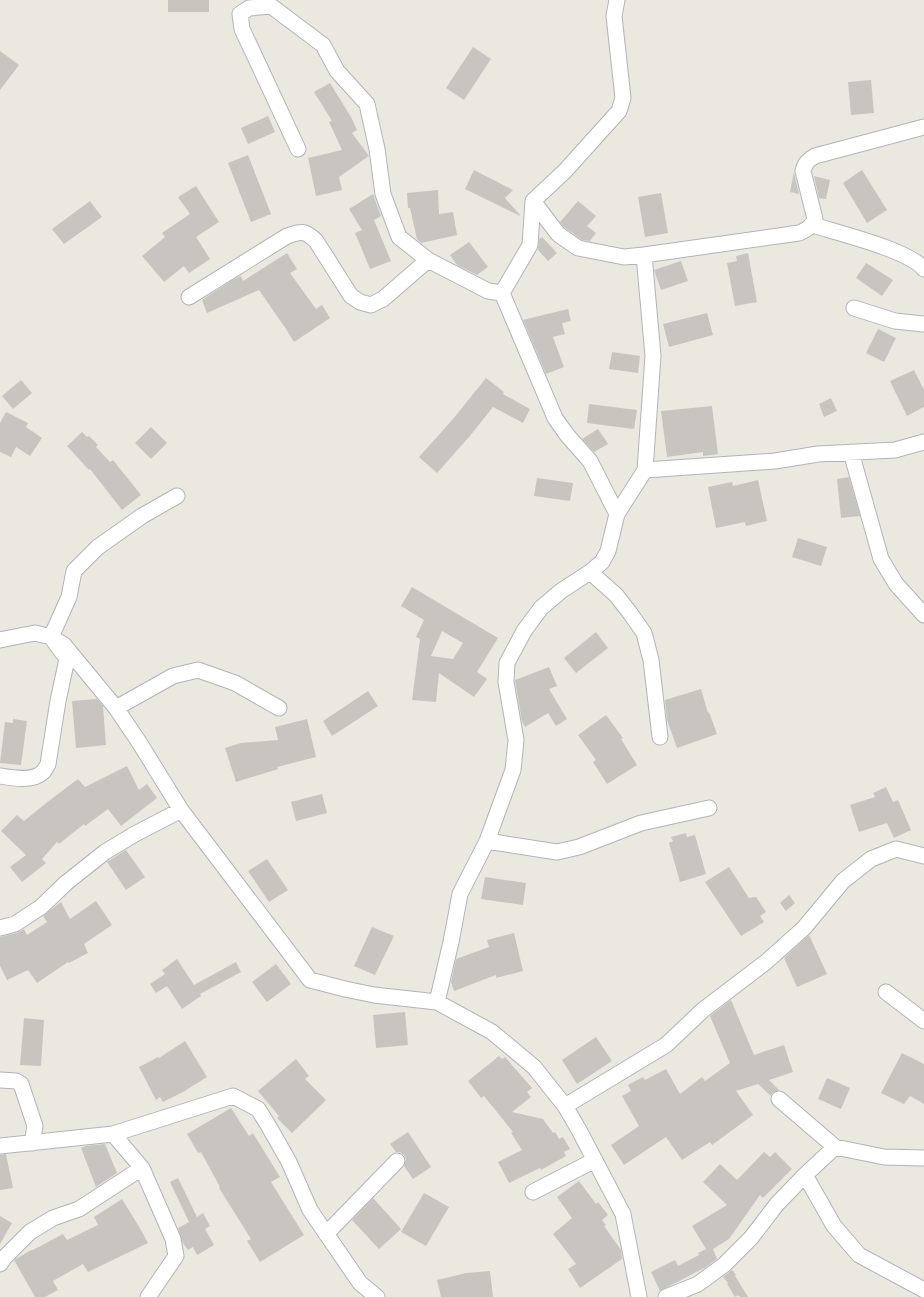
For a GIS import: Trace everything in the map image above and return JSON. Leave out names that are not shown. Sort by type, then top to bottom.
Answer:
[{"type":"street","points":[[502,293],[530,245],[533,201],[565,171],[619,111],[623,98],[614,16],[617,0]]},
{"type":"street","points":[[298,149],[242,29],[240,14],[249,8],[271,6],[323,45],[338,71],[367,104],[377,149],[383,194],[399,237],[428,260],[488,291],[502,293]]},
{"type":"street","points":[[533,201],[558,234],[578,248],[624,256],[644,255],[799,233],[813,224],[814,219],[803,171],[808,160],[815,156],[924,127]]},
{"type":"street","points":[[813,224],[900,252],[921,265],[924,269]]},
{"type":"street","points":[[190,296],[287,236],[299,232],[309,234],[316,241],[351,296],[360,302],[371,305],[383,299],[428,260]]},
{"type":"street","points":[[437,1002],[452,942],[460,894],[487,842],[513,770],[516,740],[506,682],[507,663],[524,631],[541,608],[560,591],[590,572],[602,562],[608,551],[616,514],[645,470],[653,356],[644,255]]},
{"type":"street","points":[[502,293],[555,418],[567,435],[590,461],[616,514]]},
{"type":"street","points":[[854,308],[896,321],[924,324]]},
{"type":"street","points":[[645,470],[775,461],[818,454],[895,450],[924,442]]},
{"type":"street","points":[[851,452],[881,558],[896,584],[924,615]]},
{"type":"street","points":[[51,637],[69,597],[74,571],[98,547],[142,516],[177,496]]},
{"type":"street","points":[[590,572],[616,595],[644,633],[651,660],[660,737]]},
{"type":"street","points":[[0,640],[35,633],[51,637],[64,646],[116,708],[181,810],[310,980],[345,990],[374,995],[437,1002],[492,1032],[534,1067],[565,1106],[623,1214],[639,1297]]},
{"type":"street","points":[[0,776],[17,779],[34,777],[43,772],[48,764],[58,701],[67,658],[51,637]]},
{"type":"street","points":[[116,708],[173,676],[198,670],[235,683],[279,708]]},
{"type":"street","points":[[487,842],[557,852],[579,847],[642,823],[709,808]]},
{"type":"street","points":[[0,928],[15,924],[41,907],[66,883],[105,852],[135,834],[181,810]]},
{"type":"street","points":[[565,1106],[666,1045],[703,1010],[766,962],[804,928],[843,881],[872,859],[896,849],[924,856]]},
{"type":"street","points":[[886,992],[924,1021]]},
{"type":"street","points":[[0,1080],[16,1081],[21,1084],[35,1126],[32,1142]]},
{"type":"street","points":[[0,1146],[113,1134],[233,1096],[258,1110],[289,1162],[310,1210],[360,1283],[377,1297]]},
{"type":"street","points":[[778,1099],[835,1147],[884,1157],[924,1158]]},
{"type":"street","points":[[113,1134],[142,1168],[173,1239],[176,1256],[148,1297]]},
{"type":"street","points":[[666,1297],[698,1284],[724,1266],[751,1238],[777,1204],[835,1147]]},
{"type":"street","points":[[533,1192],[595,1160]]},
{"type":"street","points":[[326,1234],[398,1161]]},
{"type":"street","points":[[0,1264],[30,1232],[53,1218],[79,1209],[142,1168]]},
{"type":"street","points":[[805,1175],[834,1226],[859,1255],[924,1290]]},
{"type":"building","points":[[168,0],[209,0],[209,12],[168,12]]},
{"type":"building","points":[[473,47],[491,59],[464,100],[446,88]]},
{"type":"building","points":[[0,51],[19,65],[0,90]]},
{"type":"building","points":[[871,80],[874,113],[851,115],[848,82]]},
{"type":"building","points":[[330,83],[351,117],[357,130],[352,133],[369,156],[339,177],[342,190],[316,196],[308,158],[342,150],[329,122],[332,121],[314,92]]},
{"type":"building","points":[[268,116],[275,132],[248,144],[241,128]]},
{"type":"building","points":[[248,155],[271,214],[251,222],[228,163]]},
{"type":"building","points":[[474,170],[513,190],[505,198],[520,216],[465,189]]},
{"type":"building","points":[[862,170],[887,210],[867,223],[843,183]]},
{"type":"building","points":[[794,173],[799,194],[790,192]]},
{"type":"building","points":[[814,176],[830,180],[826,199],[819,198]]},
{"type":"building","points":[[196,186],[219,222],[196,237],[210,259],[189,273],[184,266],[164,282],[142,256],[165,237],[162,233],[190,214],[178,197]]},
{"type":"building","points":[[438,190],[439,214],[453,212],[457,235],[421,243],[417,239],[410,208],[408,208],[407,193]]},
{"type":"building","points":[[661,193],[668,233],[645,237],[638,197]]},
{"type":"building","points":[[373,194],[381,216],[374,220],[391,261],[370,269],[355,233],[362,230],[349,209]]},
{"type":"building","points":[[90,201],[102,217],[64,244],[52,229]]},
{"type":"building","points":[[578,201],[596,216],[587,226],[596,233],[590,241],[582,240],[564,227],[560,222]]},
{"type":"building","points":[[542,237],[557,253],[548,261],[538,250],[539,239]]},
{"type":"building","points":[[469,242],[488,267],[477,275],[457,265],[450,255]]},
{"type":"building","points":[[287,253],[297,269],[290,273],[316,309],[322,305],[330,318],[294,342],[259,290],[207,313],[202,300],[234,279],[241,276],[243,281]]},
{"type":"building","points":[[748,253],[757,302],[735,306],[727,263],[737,261],[736,256]]},
{"type":"building","points":[[681,261],[688,281],[661,290],[654,270]]},
{"type":"building","points":[[866,263],[893,280],[882,296],[856,278]]},
{"type":"building","points":[[568,309],[571,321],[562,323],[565,334],[553,337],[564,367],[546,374],[523,320]]},
{"type":"building","points":[[707,313],[713,335],[669,347],[663,324]]},
{"type":"building","points":[[878,329],[896,338],[884,362],[866,353]]},
{"type":"building","points":[[612,352],[640,356],[638,373],[609,369]]},
{"type":"building","points":[[914,370],[924,390],[924,407],[907,416],[890,381]]},
{"type":"building","points":[[486,378],[504,392],[503,394],[530,409],[523,423],[493,407],[437,473],[419,457],[453,419]]},
{"type":"building","points":[[21,380],[32,393],[13,409],[2,396]]},
{"type":"building","points":[[831,398],[837,411],[824,417],[819,404]]},
{"type":"building","points":[[589,404],[637,410],[634,429],[587,423]]},
{"type":"building","points":[[712,406],[718,454],[703,456],[703,452],[667,457],[661,411]]},
{"type":"building","points":[[6,412],[28,423],[26,427],[42,438],[30,456],[16,447],[11,457],[0,452],[0,423]]},
{"type":"building","points":[[151,427],[167,443],[151,459],[135,443]]},
{"type":"building","points":[[598,429],[608,444],[594,452],[582,439]]},
{"type":"building","points":[[82,432],[87,437],[89,436],[98,445],[96,447],[110,462],[113,460],[141,495],[122,510],[90,469],[89,470],[67,446]]},
{"type":"building","points":[[849,477],[860,516],[841,518],[837,479]]},
{"type":"building","points":[[537,478],[573,483],[570,501],[534,496]]},
{"type":"building","points":[[758,480],[767,521],[746,526],[745,522],[716,528],[708,487],[732,482],[733,486]]},
{"type":"building","points":[[798,538],[827,547],[821,566],[792,557]]},
{"type":"building","points":[[412,587],[498,638],[477,672],[487,679],[474,697],[439,673],[436,702],[412,700],[420,639],[416,637],[424,620],[401,606]],"holes":[[[442,631],[463,643],[453,659],[431,656]]]},
{"type":"building","points":[[596,632],[608,648],[576,673],[564,658]]},
{"type":"building","points":[[549,667],[557,686],[549,689],[567,719],[556,726],[548,713],[525,727],[522,722],[515,680]]},
{"type":"building","points":[[701,689],[708,713],[709,712],[717,734],[677,748],[667,720],[665,700]]},
{"type":"building","points":[[368,691],[378,706],[332,736],[323,721]]},
{"type":"building","points":[[97,699],[103,706],[106,745],[76,748],[72,701]]},
{"type":"building","points":[[606,715],[623,738],[621,739],[637,765],[607,784],[593,762],[596,760],[578,735]]},
{"type":"building","points":[[13,719],[27,721],[21,765],[0,763],[5,722],[13,723]]},
{"type":"building","points":[[307,719],[316,757],[277,767],[278,769],[236,782],[225,748],[241,743],[278,740],[275,727]]},
{"type":"building","points":[[127,766],[139,790],[147,784],[157,798],[121,826],[108,809],[85,826],[84,824],[59,844],[57,842],[42,859],[46,863],[22,882],[10,867],[26,855],[1,831],[17,815],[24,821],[78,779],[85,787]]},
{"type":"building","points":[[886,787],[893,802],[898,800],[911,830],[894,838],[887,823],[859,832],[850,805],[875,797],[873,793]]},
{"type":"building","points":[[322,794],[327,813],[296,821],[291,802]]},
{"type":"building","points":[[686,833],[687,837],[695,835],[706,874],[680,882],[669,843],[673,841],[671,837]]},
{"type":"building","points":[[126,850],[145,877],[126,890],[107,862]]},
{"type":"building","points":[[267,859],[288,890],[269,902],[248,871]]},
{"type":"building","points":[[729,867],[749,898],[756,897],[766,912],[760,916],[764,922],[741,936],[705,882]]},
{"type":"building","points":[[485,877],[526,883],[523,905],[481,899]]},
{"type":"building","points":[[789,895],[795,903],[786,911],[780,903]]},
{"type":"building","points":[[96,901],[112,925],[84,944],[88,953],[69,963],[68,962],[37,983],[28,970],[7,980],[0,966],[0,937],[17,933],[24,929],[27,935],[47,922],[43,916],[61,902],[70,919]]},
{"type":"building","points":[[372,927],[394,936],[375,975],[354,966]]},
{"type":"building","points":[[514,933],[523,971],[496,978],[496,975],[454,991],[451,982],[456,959],[489,947],[487,940]]},
{"type":"building","points":[[809,935],[827,974],[797,987],[784,958]]},
{"type":"building","points":[[177,959],[194,985],[236,962],[241,972],[200,994],[201,996],[182,1009],[167,986],[156,993],[150,984],[165,974],[162,970]]},
{"type":"building","points":[[276,964],[291,984],[267,1002],[252,982]]},
{"type":"building","points":[[731,1000],[754,1055],[784,1045],[793,1072],[769,1080],[779,1090],[772,1093],[771,1096],[758,1084],[736,1091],[753,1115],[712,1145],[710,1142],[682,1160],[666,1137],[624,1165],[611,1145],[639,1126],[622,1096],[631,1091],[628,1085],[643,1077],[645,1080],[666,1069],[680,1094],[702,1077],[705,1081],[730,1063],[710,1016]]},
{"type":"building","points":[[405,1012],[408,1045],[376,1048],[373,1015]]},
{"type":"building","points":[[24,1018],[44,1020],[41,1066],[20,1065]]},
{"type":"building","points":[[596,1037],[612,1061],[577,1084],[562,1060]]},
{"type":"building","points":[[185,1041],[207,1077],[163,1102],[160,1097],[156,1100],[139,1067],[158,1057],[159,1058]]},
{"type":"building","points":[[902,1053],[924,1064],[924,1104],[910,1096],[904,1104],[881,1093]]},
{"type":"building","points":[[499,1056],[502,1059],[505,1057],[532,1088],[527,1092],[531,1097],[512,1112],[543,1119],[553,1133],[555,1132],[559,1139],[563,1137],[570,1149],[564,1152],[566,1156],[541,1170],[540,1168],[509,1183],[498,1162],[522,1150],[511,1133],[513,1132],[484,1096],[481,1098],[468,1081]]},
{"type":"building","points":[[296,1059],[309,1076],[305,1079],[326,1100],[292,1133],[277,1118],[279,1116],[258,1091]]},
{"type":"building","points":[[827,1078],[850,1088],[841,1109],[818,1099]]},
{"type":"building","points":[[231,1108],[249,1136],[253,1133],[280,1177],[271,1182],[304,1235],[260,1262],[247,1241],[251,1239],[219,1188],[220,1187],[201,1152],[198,1153],[187,1134]]},
{"type":"building","points":[[408,1132],[431,1167],[413,1179],[404,1166],[406,1159],[404,1155],[400,1152],[396,1152],[390,1144]]},
{"type":"building","points":[[105,1144],[117,1173],[96,1187],[81,1148]]},
{"type":"building","points":[[764,1152],[770,1157],[775,1152],[792,1169],[763,1198],[760,1195],[729,1239],[713,1249],[717,1259],[706,1267],[660,1291],[651,1272],[675,1260],[678,1266],[699,1255],[698,1253],[706,1249],[692,1226],[727,1205],[703,1182],[720,1164],[737,1180]]},
{"type":"building","points":[[6,1154],[13,1188],[0,1190],[0,1155]]},
{"type":"building","points":[[178,1178],[197,1217],[203,1213],[210,1226],[205,1229],[214,1245],[197,1255],[193,1247],[188,1250],[183,1243],[178,1228],[189,1222],[170,1182]]},
{"type":"building","points":[[579,1181],[596,1204],[598,1202],[608,1215],[602,1220],[606,1225],[604,1226],[621,1250],[622,1259],[580,1288],[568,1269],[576,1264],[553,1234],[572,1218],[557,1197]]},
{"type":"building","points":[[424,1193],[449,1207],[426,1246],[401,1232]]},
{"type":"building","points":[[373,1198],[401,1229],[379,1249],[352,1220]]},
{"type":"building","points":[[122,1199],[148,1243],[88,1272],[83,1264],[53,1281],[58,1290],[45,1297],[35,1297],[14,1260],[63,1234],[67,1240],[98,1225],[94,1217]]},
{"type":"building","points":[[0,1216],[12,1223],[0,1244]]},
{"type":"building","points":[[732,1270],[748,1297],[740,1297],[738,1295],[735,1297],[727,1284],[728,1283],[723,1277]]},
{"type":"building","points":[[490,1271],[493,1297],[441,1297],[437,1280],[466,1273]]}]
